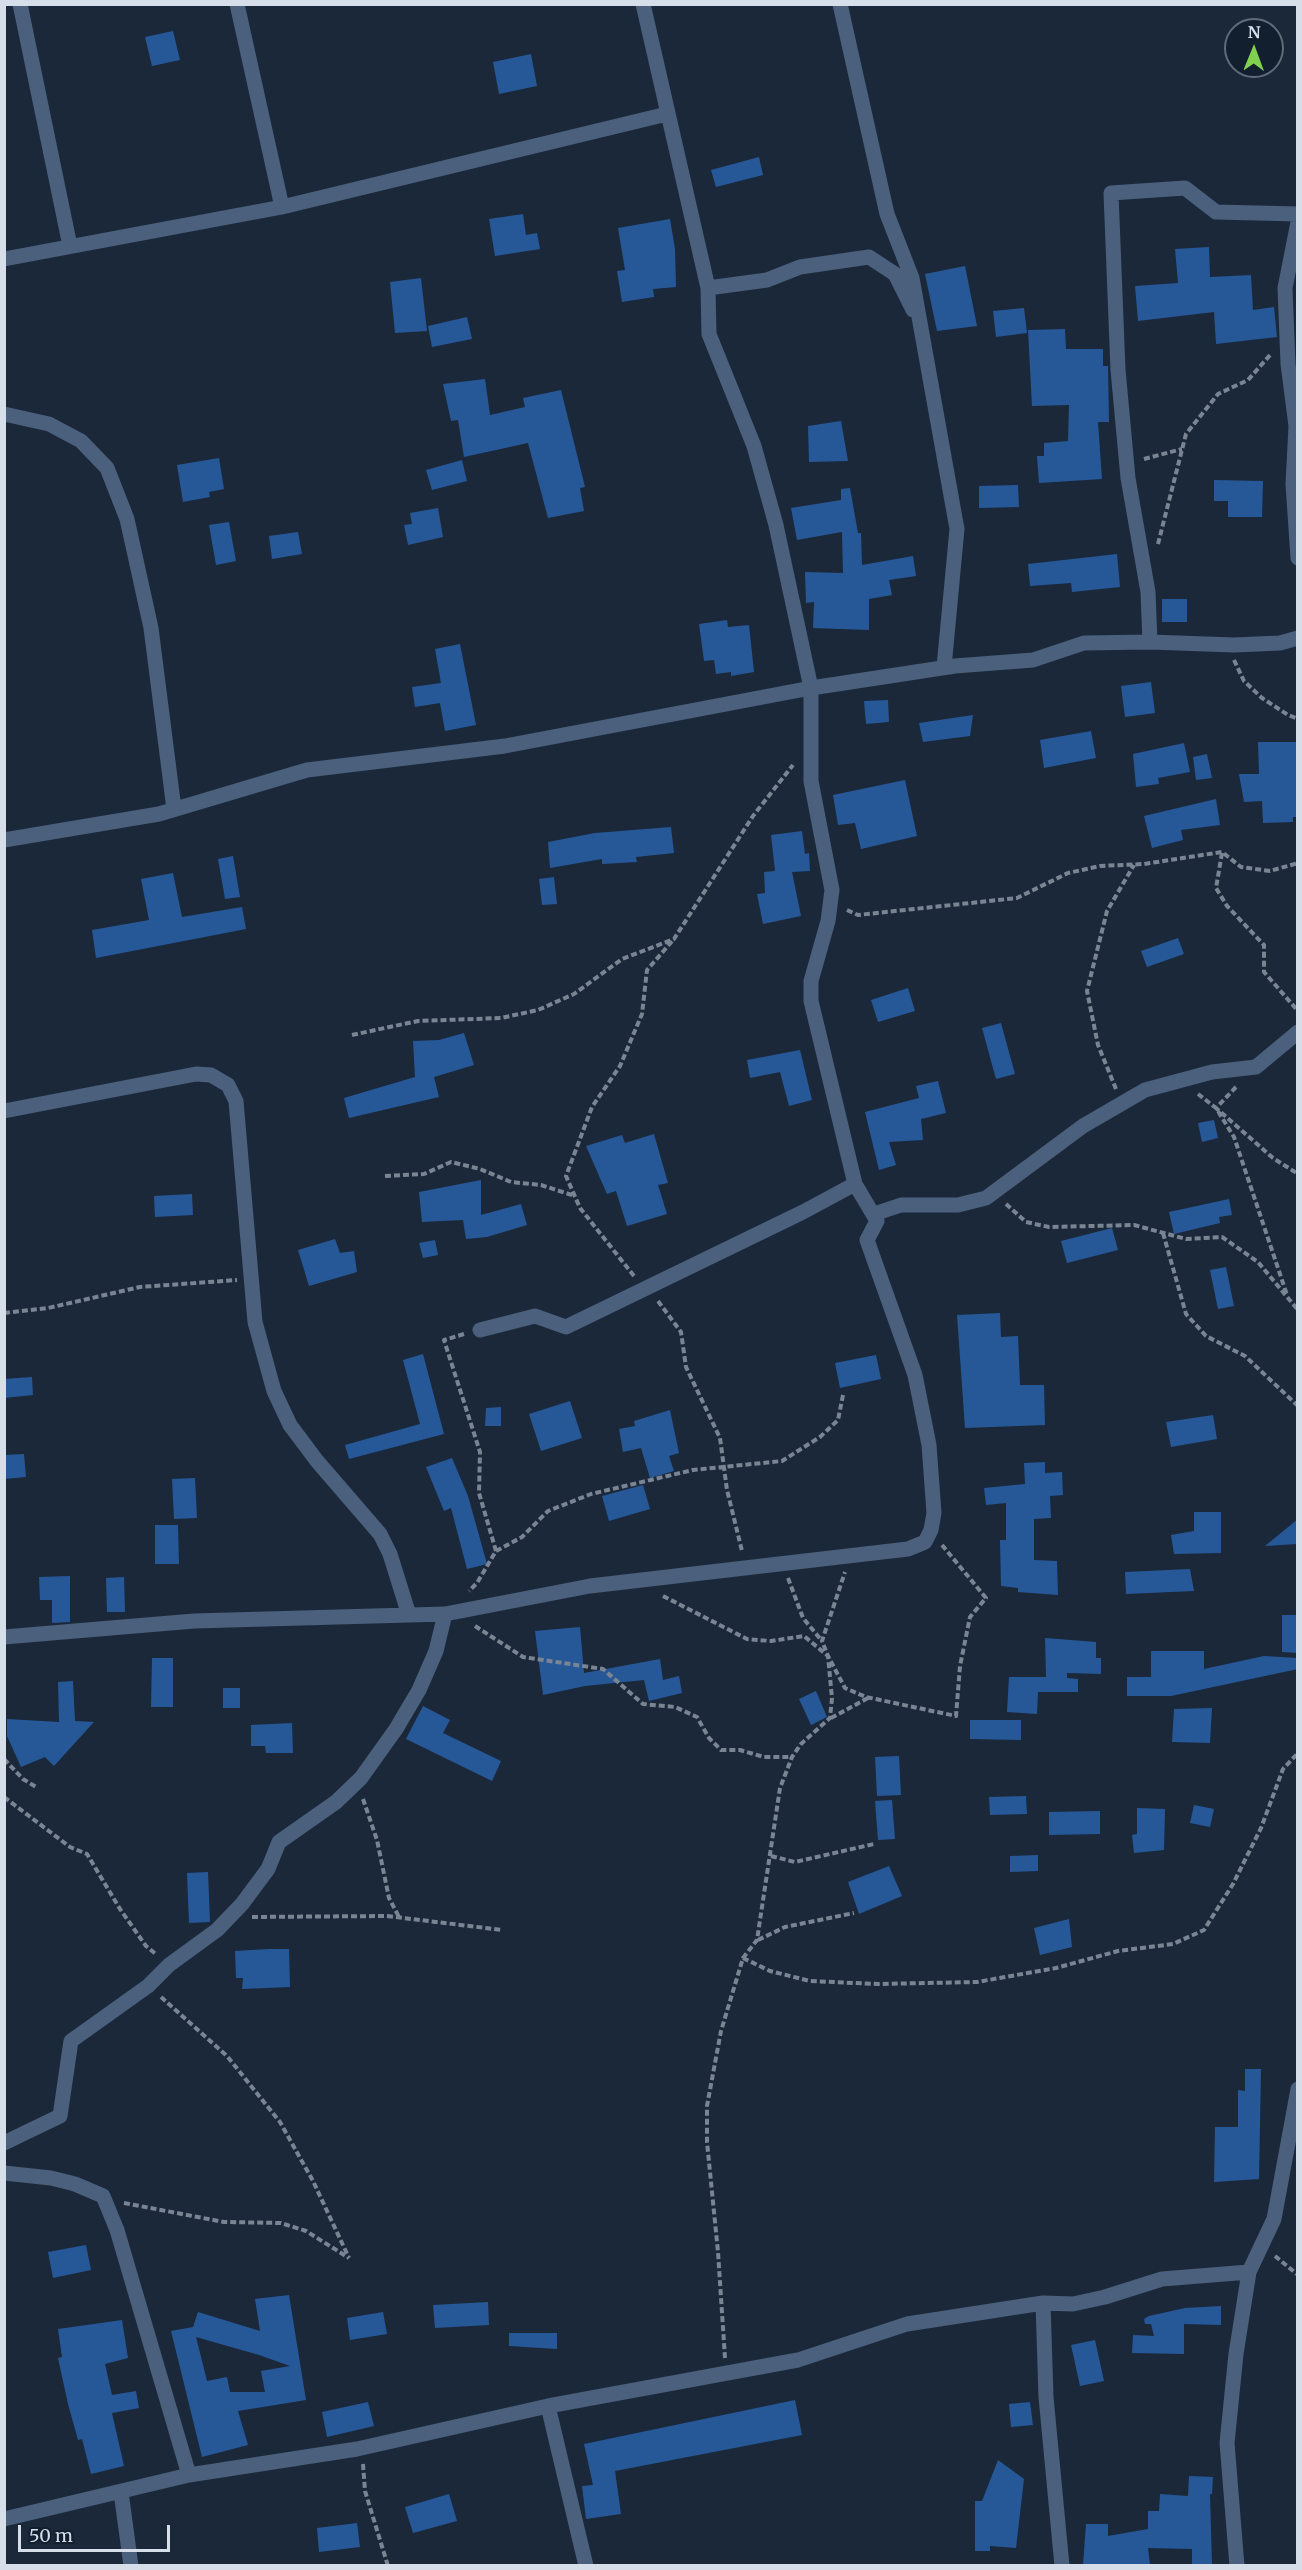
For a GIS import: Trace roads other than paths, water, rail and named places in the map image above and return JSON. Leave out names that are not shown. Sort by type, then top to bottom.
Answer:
[{"type":"street","points":[[20,4],[70,246]]},
{"type":"street","points":[[237,4],[282,207]]},
{"type":"street","points":[[643,4],[708,288],[709,334],[754,446],[776,525],[811,688],[810,743],[815,810],[826,857],[832,903],[812,981],[811,1000],[855,1184],[877,1221]]},
{"type":"street","points":[[840,4],[887,214],[912,278],[957,529],[944,668]]},
{"type":"street","points":[[4,259],[282,207],[667,114]]},
{"type":"street","points":[[1150,642],[1148,592],[1127,468],[1118,370],[1111,193],[1185,188],[1216,212],[1298,214]]},
{"type":"street","points":[[1298,222],[1285,288],[1296,426],[1293,484],[1298,558]]},
{"type":"street","points":[[708,288],[767,280],[800,267],[869,257],[895,274],[922,329]]},
{"type":"street","points":[[4,414],[49,424],[81,441],[107,468],[128,519],[151,628],[174,810]]},
{"type":"street","points":[[4,840],[174,810],[307,770],[355,762],[505,746],[811,688],[944,668],[1033,660],[1084,644],[1150,642],[1227,645],[1280,643],[1298,638]]},
{"type":"street","points":[[877,1221],[874,1214],[901,1205],[958,1205],[990,1194],[1083,1126],[1145,1090],[1212,1072],[1256,1067],[1298,1032]]},
{"type":"street","points":[[4,1111],[196,1074],[223,1080],[232,1090],[236,1101],[249,1279],[255,1322],[273,1391],[290,1425],[317,1461],[380,1534],[390,1554],[409,1615]]},
{"type":"street","points":[[480,1330],[536,1316],[566,1327],[855,1184]]},
{"type":"street","points":[[4,1637],[194,1621],[446,1614],[590,1586],[908,1549],[925,1542],[931,1530],[934,1513],[929,1445],[915,1375],[867,1240],[877,1221]]},
{"type":"street","points":[[4,2143],[60,2116],[71,2041],[148,1986],[169,1965],[217,1930],[242,1904],[268,1869],[279,1842],[336,1802],[361,1778],[396,1729],[419,1690],[436,1651],[446,1614]]},
{"type":"street","points":[[1237,2565],[1227,2443],[1236,2354],[1249,2272],[1274,2219],[1298,2090]]},
{"type":"street","points":[[4,2173],[51,2178],[82,2186],[102,2196],[117,2230],[189,2475]]},
{"type":"street","points":[[4,2519],[189,2475],[357,2449],[548,2406],[798,2360],[907,2324],[1043,2303],[1073,2304],[1105,2297],[1162,2279],[1249,2272]]},
{"type":"street","points":[[1043,2303],[1046,2397],[1062,2565]]},
{"type":"street","points":[[548,2406],[586,2565]]},
{"type":"street","points":[[121,2492],[131,2565]]}]
